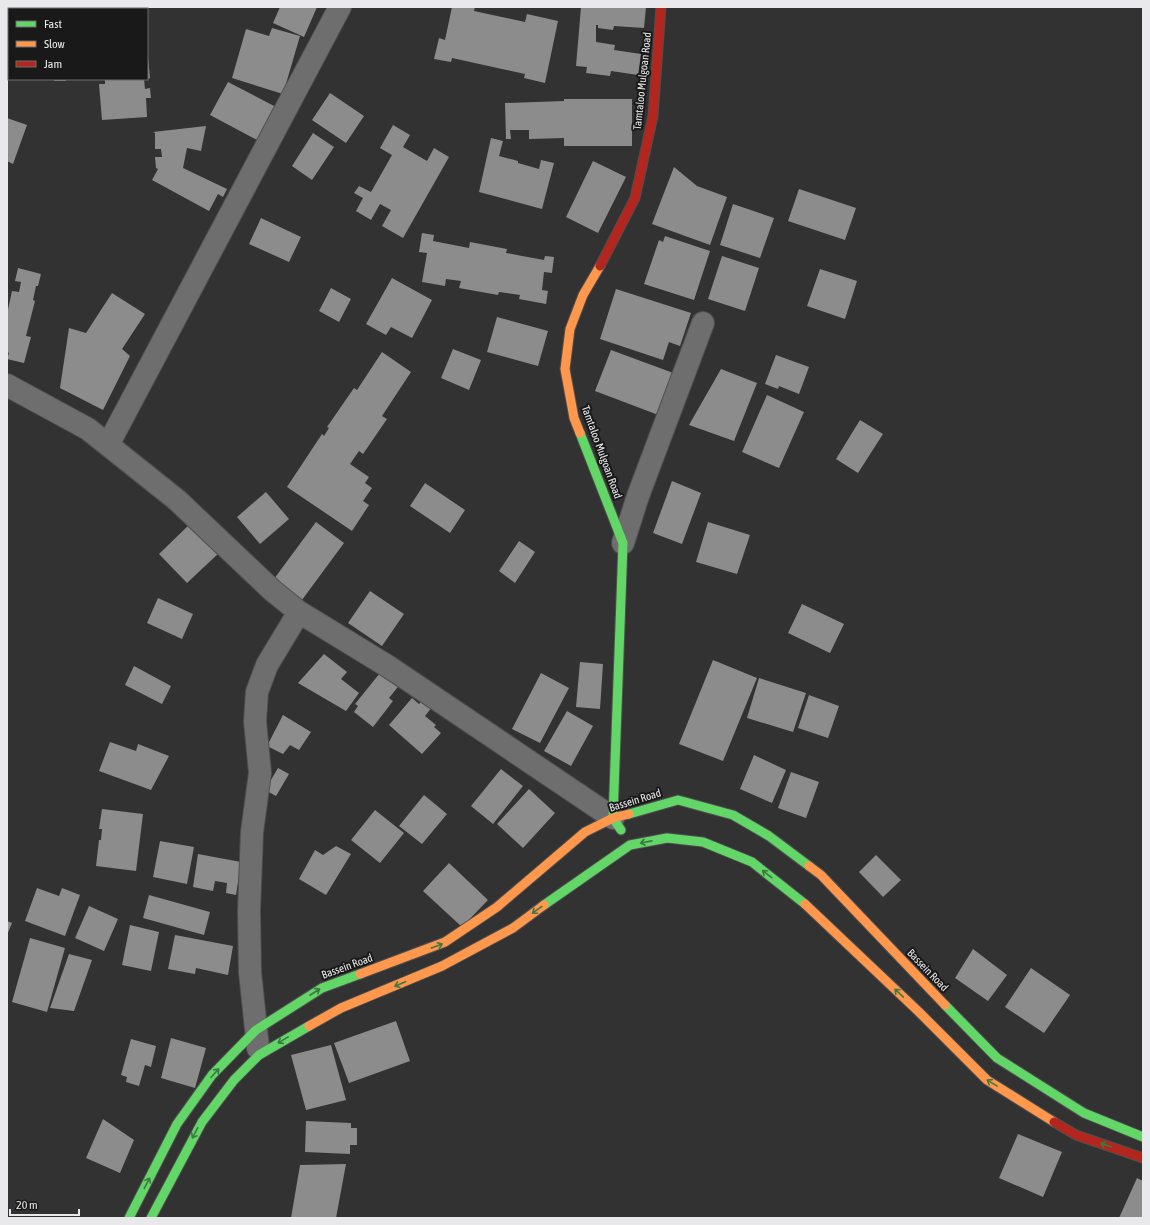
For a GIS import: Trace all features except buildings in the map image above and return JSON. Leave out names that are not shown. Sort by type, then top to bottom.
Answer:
[{"type":"main road","name":"Tamtaloo Mulgoan Road","points":[[612,818],[623,543],[574,418],[565,369],[570,329],[583,295],[607,254],[635,198],[653,116],[661,7]]},
{"type":"main road","name":"Bassein Road","points":[[129,1218],[177,1124],[212,1075],[256,1030],[322,988],[445,942],[497,907],[585,832],[612,818],[678,800],[733,815],[769,836],[821,875],[925,985],[997,1058],[1084,1113],[1143,1137]]},
{"type":"main road","points":[[612,818],[630,845]]},
{"type":"main road","points":[[151,1218],[202,1122],[234,1080],[258,1055],[341,1008],[435,969],[513,928],[630,845],[667,838],[703,842],[752,862],[798,898],[919,1012],[987,1080],[1076,1135],[1143,1158]]},
{"type":"street","points":[[108,444],[340,7]]},
{"type":"street","points":[[623,543],[638,496],[703,323]]},
{"type":"street","points":[[7,385],[88,429],[108,444],[178,500],[273,591],[299,612],[389,667],[612,818]]},
{"type":"street","points":[[258,1055],[250,972],[249,911],[252,832],[260,773],[255,721],[257,692],[267,665],[299,612]]},
{"type":"traffic: fast","points":[[580,433],[623,543],[613,818],[621,830]]},
{"type":"traffic: fast","points":[[629,814],[678,800],[733,815],[769,836],[809,866]]},
{"type":"traffic: fast","points":[[544,905],[630,845],[667,838],[703,842],[752,862],[805,904]]},
{"type":"traffic: fast","points":[[129,1218],[177,1124],[212,1075],[256,1030],[322,988],[360,974]]},
{"type":"traffic: fast","points":[[945,1005],[997,1058],[1084,1113],[1143,1137]]},
{"type":"traffic: fast","points":[[151,1218],[202,1122],[234,1080],[259,1055],[309,1026]]},
{"type":"traffic: slow","points":[[580,433],[574,418],[565,369],[570,329],[583,295],[600,266]]},
{"type":"traffic: slow","points":[[360,974],[445,942],[497,907],[585,832],[613,818],[629,814]]},
{"type":"traffic: slow","points":[[809,866],[821,875],[945,1005]]},
{"type":"traffic: slow","points":[[805,904],[919,1012],[987,1080],[1054,1122]]},
{"type":"traffic: slow","points":[[309,1026],[341,1008],[442,966],[513,928],[544,905]]},
{"type":"traffic: jam","points":[[600,266],[635,198],[653,116],[661,7]]},
{"type":"traffic: jam","points":[[1054,1122],[1076,1135],[1143,1158]]}]
